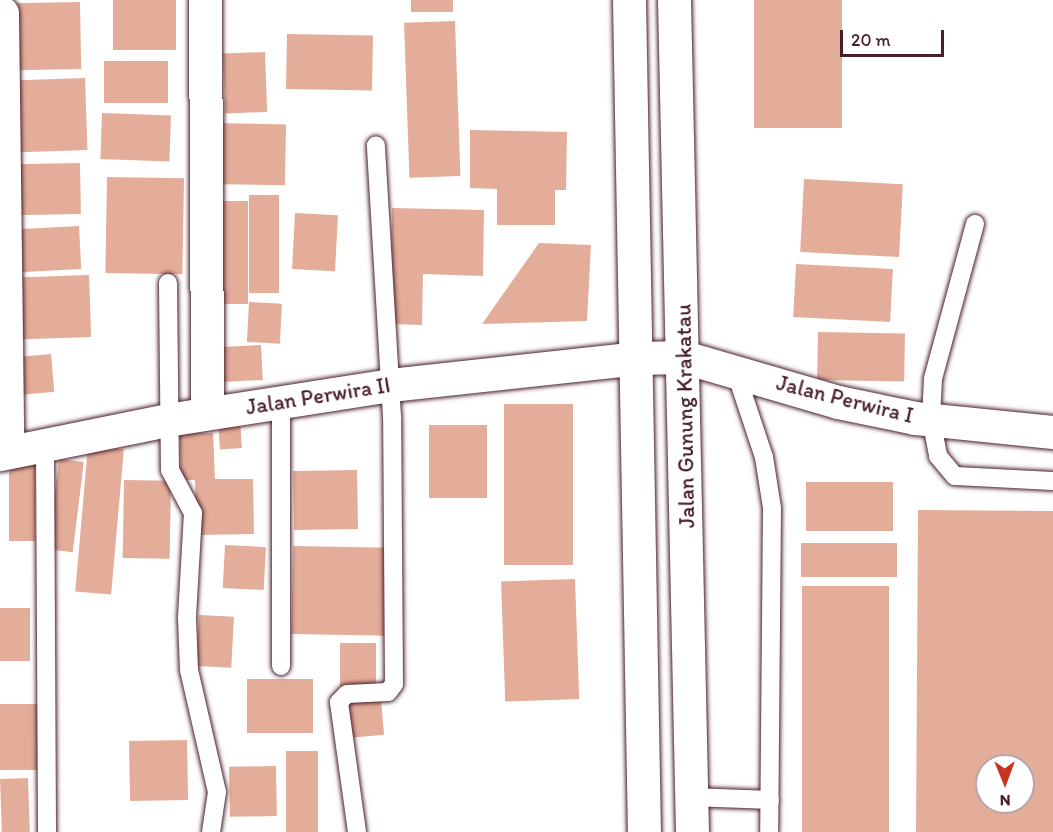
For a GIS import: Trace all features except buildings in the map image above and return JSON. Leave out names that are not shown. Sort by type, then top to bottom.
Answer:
[{"type":"main road","points":[[205,0],[207,413]]},
{"type":"main road","name":"Jalan Gunung Krakatau","points":[[629,0],[639,358],[644,832]]},
{"type":"main road","name":"Jalan Gunung Krakatau","points":[[674,0],[684,357],[692,832]]},
{"type":"main road","points":[[2,13],[4,453]]},
{"type":"main road","name":"Jalan Perwira I","points":[[639,358],[684,357],[735,370],[838,402],[931,419],[1053,432]]},
{"type":"main road","name":"Jalan Perwira II","points":[[4,453],[167,420],[390,385],[639,358]]},
{"type":"lane","points":[[357,832],[339,702],[347,694],[388,692],[394,684],[390,385],[376,145]]},
{"type":"lane","points":[[975,224],[933,379],[931,419],[939,456],[955,476],[1053,481]]},
{"type":"lane","points":[[168,283],[167,420],[172,476],[191,502],[193,513],[187,618],[189,670],[217,792],[211,832]]},
{"type":"lane","points":[[735,370],[764,457],[772,508],[769,832]]},
{"type":"lane","points":[[281,402],[281,666]]},
{"type":"lane","points":[[45,445],[47,832]]},
{"type":"lane","points":[[692,797],[770,800]]}]
